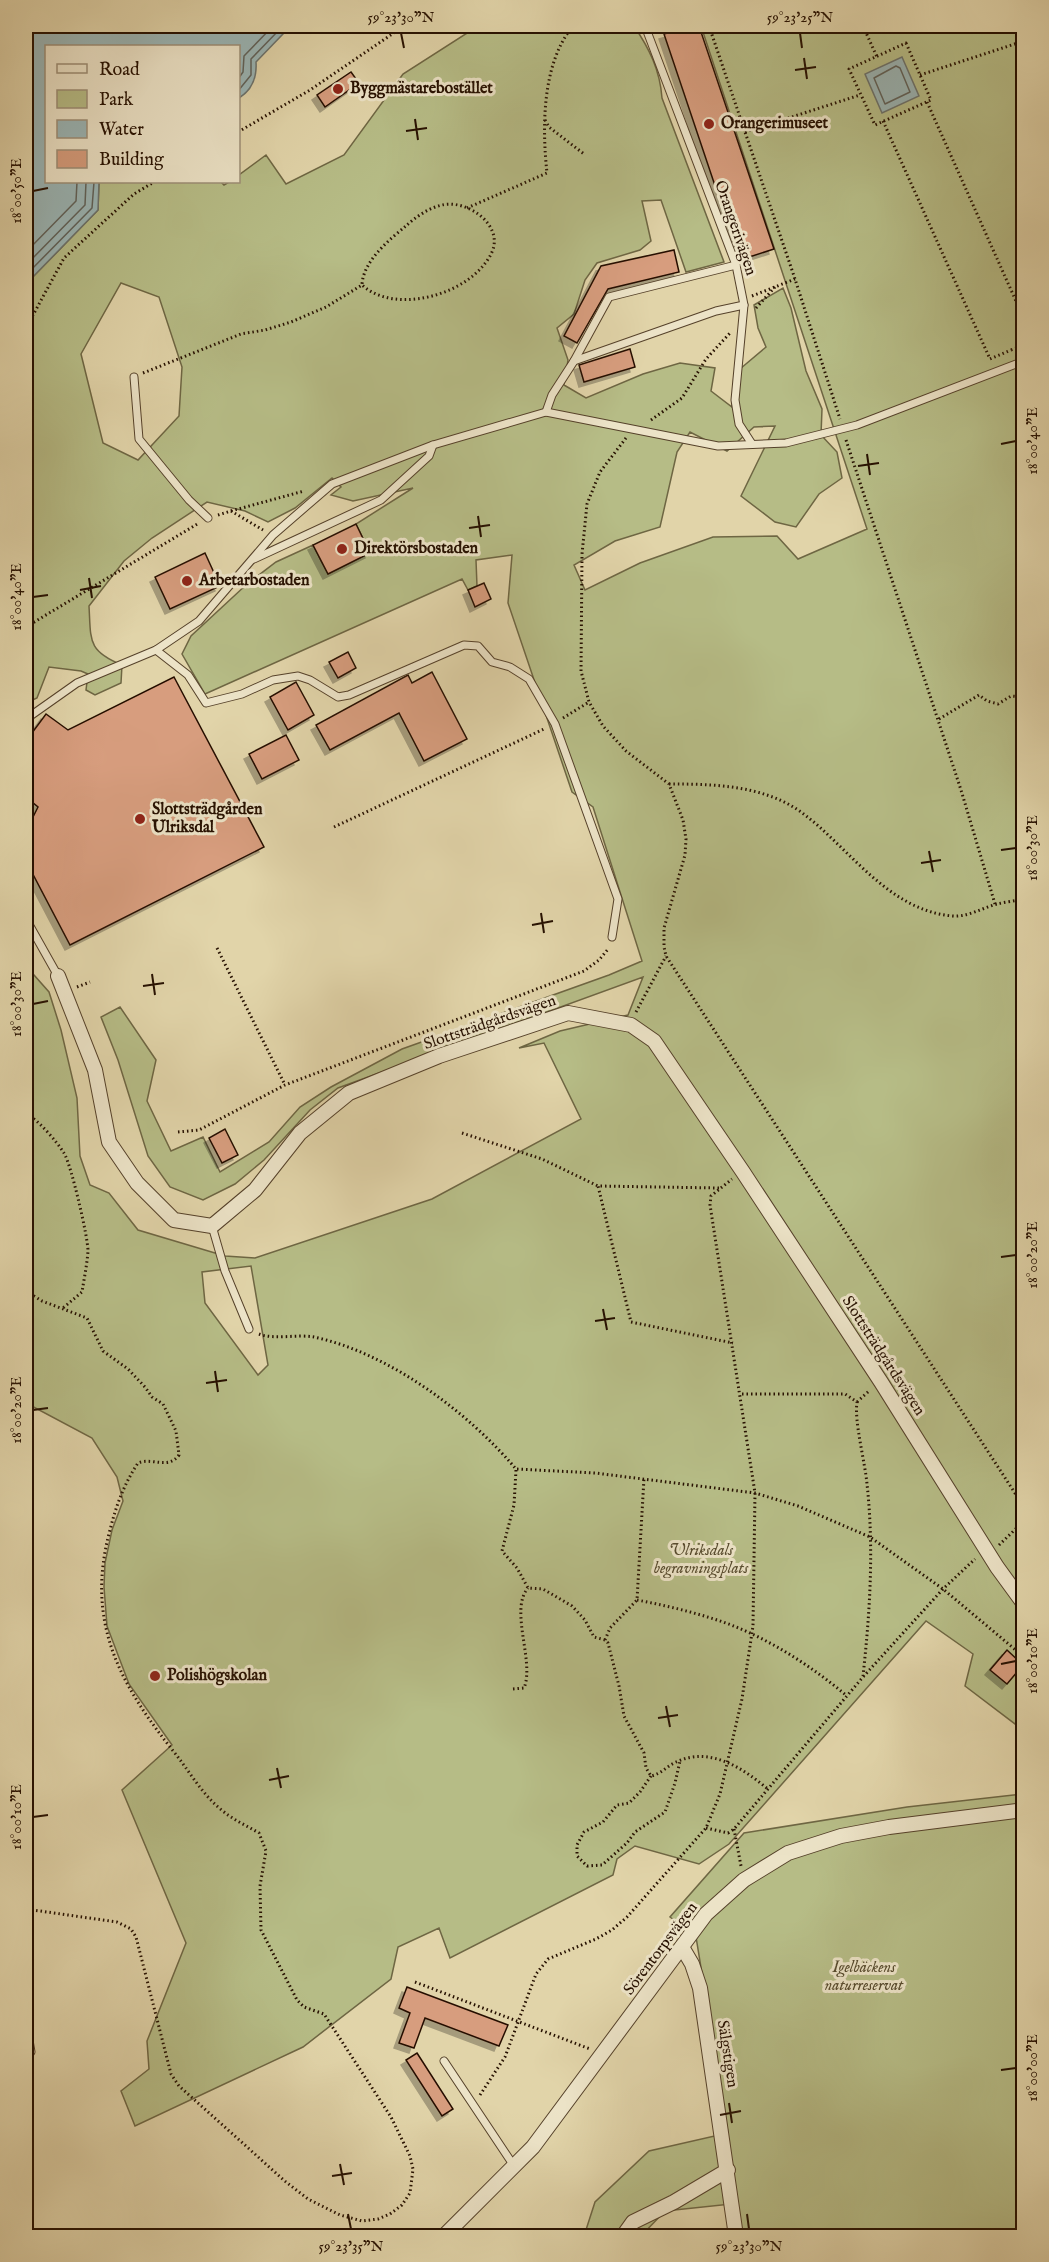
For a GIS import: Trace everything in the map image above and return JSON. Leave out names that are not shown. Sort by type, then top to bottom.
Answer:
[{"type":"street","points":[[58,976],[95,1070],[109,1142],[137,1183],[174,1220],[212,1226]]},
{"type":"street","name":"Slottsträdgårdsvägen","points":[[212,1226],[255,1190],[300,1133],[349,1093],[439,1056],[568,1013],[631,1025],[654,1041],[743,1172],[1023,1604]]},
{"type":"street","name":"Sörentorpsvägen","points":[[444,2236],[532,2147],[706,1914],[744,1880],[788,1853],[841,1836],[1023,1810]]},
{"type":"street","name":"Sälgstigen","points":[[682,1947],[692,1964],[700,1988],[736,2236]]},
{"type":"street","points":[[623,2236],[633,2222],[674,2202],[728,2170]]},
{"type":"lane","name":"Orangerivägen","points":[[645,26],[736,265],[744,302],[735,400],[739,424],[752,444]]},
{"type":"lane","points":[[546,412],[552,395],[574,361],[609,297],[736,265]]},
{"type":"lane","points":[[574,361],[744,302]]},
{"type":"lane","points":[[26,720],[77,683],[156,650],[199,621],[273,535],[332,484],[434,445],[546,412],[718,446],[786,443],[843,430],[1023,361]]},
{"type":"lane","points":[[134,377],[139,438],[189,500],[208,518]]},
{"type":"lane","points":[[252,559],[381,500],[429,456],[434,445]]},
{"type":"lane","points":[[156,650],[188,675],[206,703],[242,694],[273,680],[298,675],[338,697],[348,695],[464,645],[478,646],[492,662],[510,667],[528,679],[555,724],[618,899],[612,938]]},
{"type":"lane","points":[[26,919],[58,976]]},
{"type":"lane","points":[[212,1226],[225,1270],[249,1329]]},
{"type":"lane","points":[[26,2022],[31,2052],[26,2060]]},
{"type":"lane","points":[[444,2061],[514,2166]]},
{"type":"path","points":[[240,131],[309,90],[404,26]]},
{"type":"path","points":[[467,208],[547,173],[544,118],[547,94],[555,60],[573,26]]},
{"type":"path","points":[[709,26],[795,279],[995,904]]},
{"type":"path","points":[[863,26],[877,57]]},
{"type":"path","points":[[920,75],[1023,41]]},
{"type":"path","points":[[906,44],[931,100],[875,125],[849,69],[877,57],[906,44]]},
{"type":"path","points":[[745,132],[861,95]]},
{"type":"path","points":[[927,102],[1023,319]]},
{"type":"path","points":[[544,118],[549,127],[584,154]]},
{"type":"path","points":[[883,121],[990,359],[1011,350]]},
{"type":"path","points":[[26,328],[64,258],[134,194],[152,183]]},
{"type":"path","points":[[444,204],[467,208],[485,218],[494,235],[492,252],[478,270],[456,288],[401,301],[377,296],[362,285],[362,273],[375,256],[418,215],[444,204]]},
{"type":"path","points":[[744,302],[775,286],[795,279]]},
{"type":"path","points":[[134,377],[240,334],[265,330],[291,322],[326,307],[362,285]]},
{"type":"path","points":[[775,286],[706,359],[682,398],[626,437],[600,472],[591,489],[583,524],[580,670],[589,702],[612,737],[669,784],[683,820],[686,838],[685,855],[663,934],[666,956],[1023,1507]]},
{"type":"path","points":[[26,627],[208,518],[332,484]]},
{"type":"path","points":[[231,511],[273,535]]},
{"type":"path","points":[[938,720],[979,695],[987,701],[998,704],[1011,696],[1023,697]]},
{"type":"path","points":[[334,827],[555,724],[589,702]]},
{"type":"path","points":[[669,784],[714,784],[749,790],[780,801],[800,812],[886,888],[909,904],[932,913],[955,916],[995,904],[1023,899]]},
{"type":"path","points":[[178,1132],[199,1130],[285,1085],[584,971],[608,950],[612,938]]},
{"type":"path","points":[[217,948],[285,1085]]},
{"type":"path","points":[[631,1025],[639,1003],[666,956]]},
{"type":"path","points":[[26,1113],[65,1154],[80,1206],[88,1250],[82,1292],[63,1308]]},
{"type":"path","points":[[462,1133],[543,1159],[598,1186],[719,1188]]},
{"type":"path","points":[[473,2104],[488,2086],[505,2057],[536,1974],[548,1959],[612,1930],[627,1917],[706,1828],[720,1794],[742,1699],[752,1635],[755,1493],[711,1196],[743,1172]]},
{"type":"path","points":[[598,1186],[631,1322],[733,1343]]},
{"type":"path","points":[[26,1291],[42,1301],[87,1318],[103,1351],[128,1370],[152,1397],[163,1404],[173,1421],[179,1455],[175,1461],[138,1463],[120,1497],[102,1562],[103,1605],[111,1650],[126,1683],[157,1730],[211,1800],[224,1812],[259,1833],[266,1851],[259,1907],[264,1938],[297,2000],[304,2007],[324,2014],[405,2144],[413,2169],[412,2184],[406,2201],[390,2214],[378,2219],[362,2221],[329,2210],[297,2191],[179,2086],[171,2074],[136,1937],[131,1929],[117,1922],[26,1909]]},
{"type":"path","points":[[249,1329],[264,1336],[312,1337],[347,1346],[394,1369],[463,1415],[494,1443],[516,1469],[514,1505],[502,1551],[517,1568],[528,1588]]},
{"type":"path","points":[[741,1394],[845,1394],[857,1402],[867,1484],[870,1537],[870,1611],[863,1677]]},
{"type":"path","points":[[516,1469],[644,1478],[755,1493],[798,1506],[870,1537],[943,1589],[1023,1657]]},
{"type":"path","points":[[605,1640],[610,1628],[637,1600],[644,1478]]},
{"type":"path","points":[[706,1828],[728,1833],[734,1829],[863,1677],[943,1589],[968,1563],[998,1545],[1023,1521]]},
{"type":"path","points":[[528,1588],[543,1589],[572,1606],[585,1620],[594,1637],[608,1643],[624,1716],[644,1753],[646,1768],[651,1776]]},
{"type":"path","points":[[513,1689],[524,1688],[528,1678],[522,1636],[521,1604],[524,1592],[528,1588]]},
{"type":"path","points":[[637,1600],[716,1619],[752,1635],[824,1677],[847,1696]]},
{"type":"path","points":[[680,1761],[675,1783],[664,1812],[635,1832],[627,1843],[602,1865],[587,1866],[577,1856],[577,1845],[584,1832],[603,1822],[617,1805],[629,1803],[651,1776],[657,1775],[680,1761],[701,1755],[728,1762],[744,1769],[769,1790]]},
{"type":"path","points":[[734,1829],[744,1880]]},
{"type":"path","points":[[415,1982],[602,2053]]},
{"type":"green space","name":"Ulriksdals begravningsplats","points":[[478,26],[634,26],[649,51],[656,69],[662,98],[724,262],[686,272],[661,200],[642,201],[651,241],[640,250],[597,263],[585,280],[574,314],[557,328],[568,360],[564,385],[586,398],[643,374],[680,363],[715,368],[711,391],[732,407],[734,374],[766,347],[758,328],[754,305],[783,288],[791,308],[806,371],[822,409],[821,435],[837,452],[842,478],[819,494],[796,527],[775,522],[741,496],[775,426],[754,427],[727,451],[690,432],[677,452],[660,527],[615,541],[574,565],[585,590],[640,563],[713,537],[777,536],[798,559],[867,529],[701,26],[1023,26],[1023,1730],[965,1686],[973,1654],[926,1621],[729,1844],[699,1864],[635,1846],[617,1859],[613,1875],[450,1958],[439,1928],[398,1947],[391,1979],[303,2047],[135,2126],[121,2091],[149,2069],[147,2041],[186,1943],[122,1790],[172,1745],[129,1684],[107,1626],[105,1563],[112,1530],[123,1501],[117,1477],[92,1438],[26,1403],[26,966],[49,992],[61,1030],[77,1098],[80,1156],[90,1185],[109,1193],[138,1230],[225,1256],[255,1258],[432,1199],[581,1119],[544,1043],[519,1048],[560,1031],[628,1015],[643,977],[338,1088],[310,1110],[264,1160],[235,1184],[203,1200],[170,1187],[148,1156],[118,1060],[101,1017],[120,1007],[156,1060],[147,1101],[171,1151],[203,1137],[220,1172],[269,1142],[300,1107],[331,1087],[402,1049],[642,961],[593,807],[572,792],[508,603],[512,555],[476,560],[477,586],[468,590],[462,579],[205,694],[182,654],[191,636],[247,584],[276,562],[313,545],[328,574],[370,553],[356,524],[413,488],[353,501],[331,495],[341,487],[332,478],[295,508],[268,522],[245,511],[207,502],[152,538],[124,561],[89,606],[93,643],[102,655],[122,665],[121,683],[95,695],[86,690],[88,674],[49,667],[37,698],[26,703],[26,284],[98,210],[99,183],[222,183],[224,185],[240,183],[240,174],[266,155],[286,184],[344,155],[403,74]],"holes":[[[121,283],[159,297],[182,367],[179,416],[138,460],[103,443],[81,354]],[[251,1266],[268,1365],[258,1375],[205,1303],[202,1272]]]},
{"type":"green space","name":"Igelbäckens naturreservat","points":[[1023,1794],[1023,2236],[741,2236],[731,2204],[665,2211],[641,2236],[584,2236],[595,2202],[649,2151],[728,2133],[696,1937],[670,1917],[744,1833],[907,1807]]},
{"type":"water","points":[[26,26],[304,26],[284,33],[256,62],[253,83],[240,97],[240,45],[45,45],[45,183],[99,183],[98,210],[26,284]]},
{"type":"water","points":[[902,57],[919,96],[882,113],[865,74]]},
{"type":"building","points":[[699,26],[774,249],[740,260],[664,34]]},
{"type":"building","name":"Byggmästarebostället","points":[[351,72],[359,83],[325,107],[317,95]]},
{"type":"building","points":[[674,250],[679,272],[608,289],[577,343],[564,336],[601,266]]},
{"type":"building","points":[[630,349],[635,367],[584,382],[579,365]]},
{"type":"building","name":"Direktörsbostaden","points":[[356,524],[370,553],[328,574],[313,545]]},
{"type":"building","name":"Arbetarbostaden","points":[[205,553],[220,586],[170,609],[155,577]]},
{"type":"building","points":[[484,583],[491,599],[475,607],[468,590]]},
{"type":"building","points":[[348,652],[356,668],[338,678],[329,662]]},
{"type":"building","points":[[432,672],[467,739],[424,761],[399,713],[330,750],[316,725],[408,675],[412,683]]},
{"type":"building","name":"Slottsträdgården Ulriksdal","points":[[174,677],[264,847],[70,945],[26,861],[26,831],[38,807],[26,797],[26,741],[46,714],[68,730]]},
{"type":"building","points":[[296,682],[314,715],[288,730],[270,697]]},
{"type":"building","points":[[286,735],[299,760],[262,779],[249,754]]},
{"type":"building","points":[[225,1129],[238,1155],[222,1163],[209,1138]]},
{"type":"building","points":[[1007,1650],[1023,1665],[1007,1684],[990,1670]]},
{"type":"building","points":[[407,1987],[508,2025],[499,2046],[425,2018],[414,2048],[399,2043],[410,2013],[399,2008]]},
{"type":"building","points":[[417,2053],[453,2109],[442,2116],[406,2060]]},
{"type":"place","name":"Byggmästarebostället","points":[[338,89]]},
{"type":"place","name":"Orangerimuseet","points":[[709,124]]},
{"type":"place","name":"Direktörsbostaden","points":[[342,549]]},
{"type":"place","name":"Arbetarbostaden","points":[[187,581]]},
{"type":"place","name":"Slottsträdgården Ulriksdal","points":[[140,819]]},
{"type":"place","name":"Polishögskolan","points":[[155,1676]]}]
